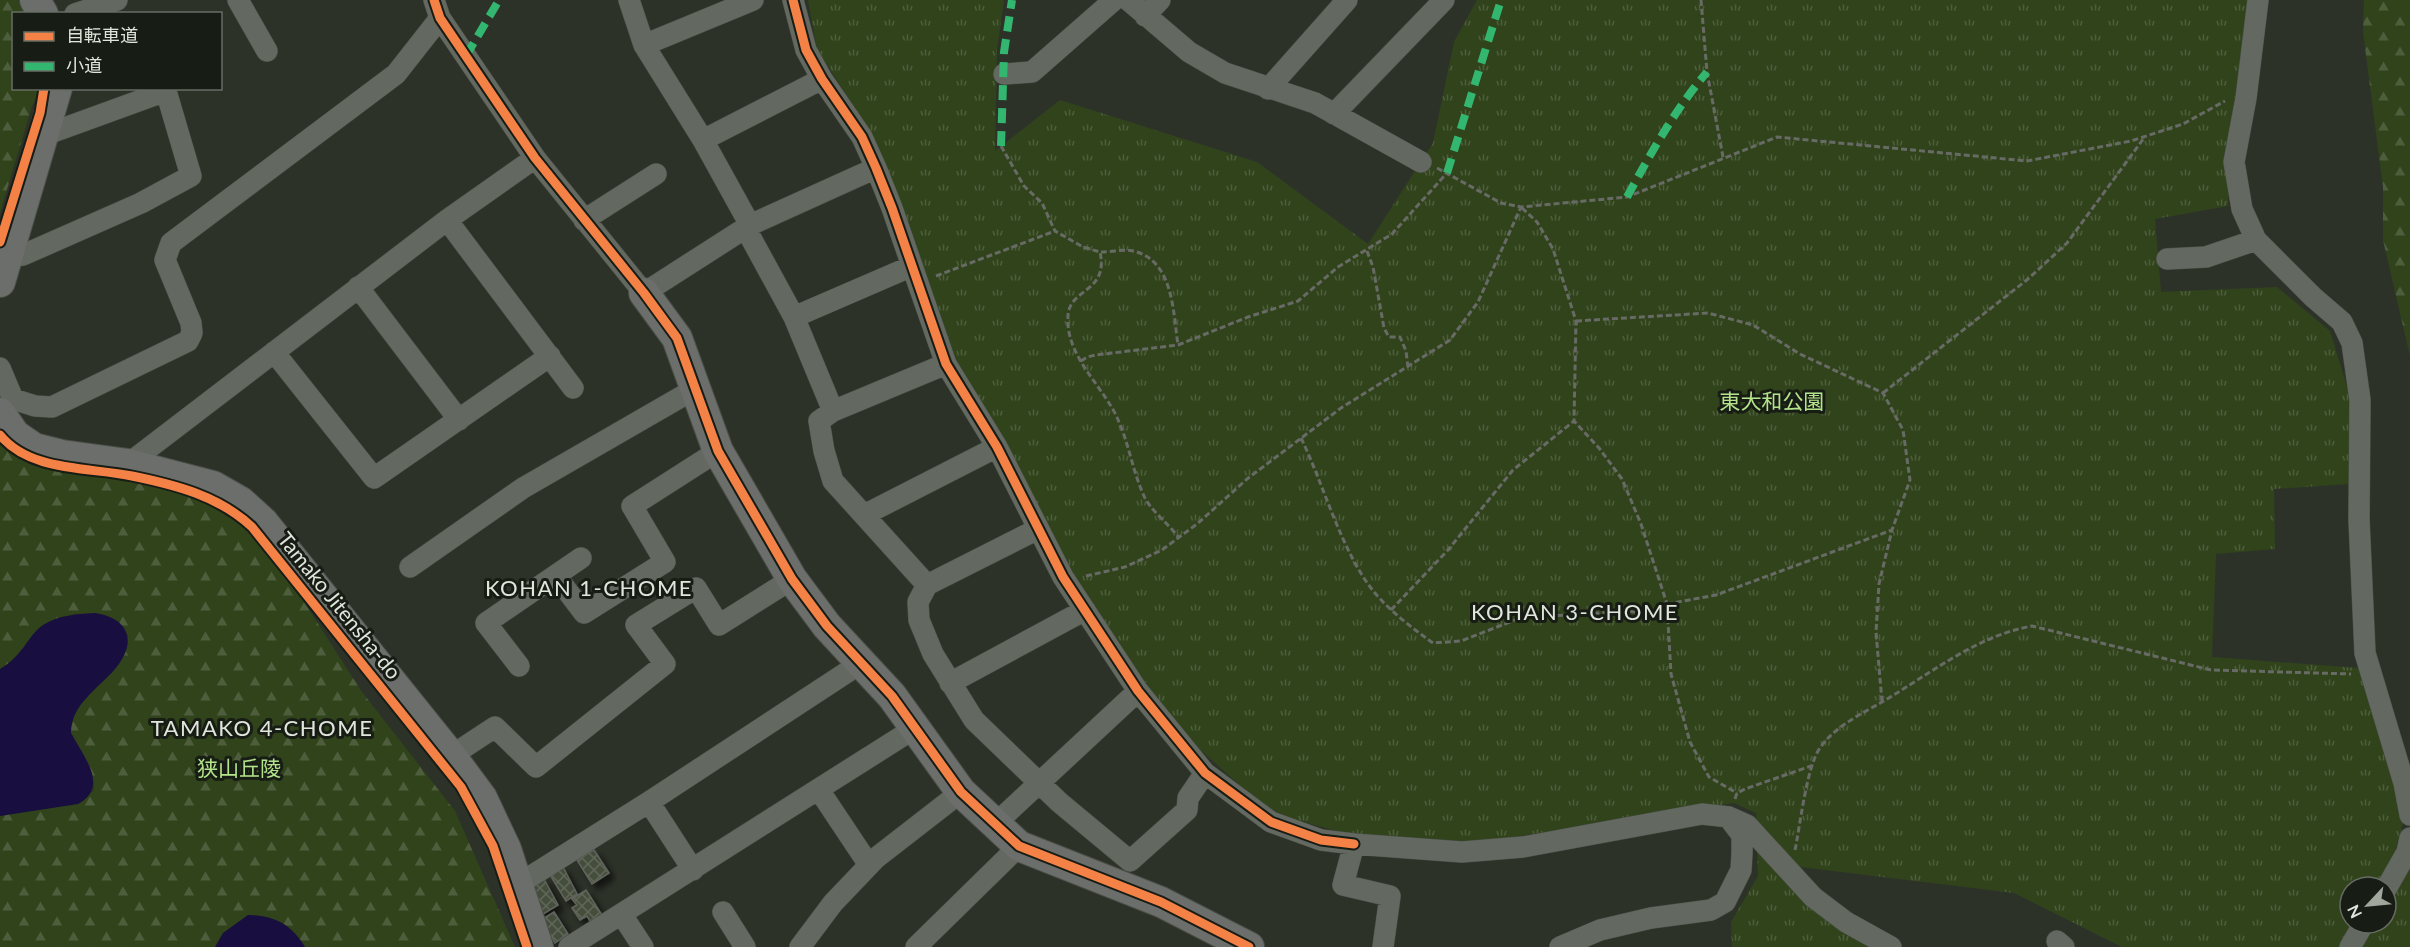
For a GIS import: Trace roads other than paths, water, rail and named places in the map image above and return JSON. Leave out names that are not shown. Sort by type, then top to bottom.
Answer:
[{"type":"street","points":[[81,12],[117,0]]},
{"type":"street","points":[[238,0],[267,51]]},
{"type":"street","points":[[629,0],[644,45],[703,140],[748,227],[794,318],[833,411]]},
{"type":"street","points":[[644,45],[753,0]]},
{"type":"street","points":[[793,0],[806,50],[822,79],[862,138],[876,168],[946,364],[997,447],[1063,576],[1138,691],[1205,773],[1271,822],[1321,840],[1354,844],[1462,852],[1523,846],[1702,814],[1729,817],[1747,825],[1813,897],[1846,922],[1891,947]]},
{"type":"street","points":[[1004,74],[1032,72],[1114,0]]},
{"type":"street","points":[[1128,0],[1189,52],[1225,73],[1315,103],[1421,162]]},
{"type":"street","points":[[1145,16],[1160,0]]},
{"type":"street","points":[[1268,88],[1347,0]]},
{"type":"street","points":[[1334,114],[1444,0]]},
{"type":"street","points":[[2258,0],[2246,98],[2234,162],[2242,209],[2256,240],[2313,297],[2343,322],[2352,343],[2360,400],[2359,520],[2365,653],[2404,783],[2410,815]]},
{"type":"street","points":[[0,368],[13,399],[35,406],[52,407],[188,340],[192,333],[191,322],[165,260],[171,243],[396,74],[437,9],[535,158],[644,293],[677,338],[693,390],[718,451],[792,579],[827,626],[892,696],[961,792],[1019,846],[1161,902],[1239,945]]},
{"type":"street","points":[[703,140],[822,79]]},
{"type":"street","points":[[4,270],[56,90]]},
{"type":"street","points":[[4,270],[23,255],[141,203],[191,176],[166,91],[45,135]]},
{"type":"street","points":[[128,464],[447,220],[535,158]]},
{"type":"street","points":[[644,293],[748,227],[876,168]]},
{"type":"street","points":[[584,220],[657,174]]},
{"type":"street","points":[[447,220],[573,388]]},
{"type":"street","points":[[2167,259],[2206,256],[2256,240]]},
{"type":"street","points":[[794,318],[912,266]]},
{"type":"street","points":[[358,287],[459,420]]},
{"type":"street","points":[[274,352],[374,478],[550,356]]},
{"type":"street","points":[[927,585],[833,481],[824,451],[819,421],[833,411],[946,364]]},
{"type":"street","points":[[410,567],[523,488],[693,390]]},
{"type":"street","points":[[0,413],[15,435],[34,448],[62,455],[128,464],[213,486],[228,493],[252,512],[476,789],[506,849],[538,947]]},
{"type":"street","points":[[864,515],[997,447]]},
{"type":"street","points":[[556,576],[584,614],[665,562],[632,506],[718,451]]},
{"type":"street","points":[[1038,529],[927,585],[918,602],[919,620],[933,654],[974,720],[1039,782],[1130,861],[1187,810],[1188,798],[1205,773]]},
{"type":"street","points":[[519,666],[486,623],[581,558]]},
{"type":"street","points":[[451,756],[495,727],[536,767],[665,664],[636,625],[696,588],[719,625],[792,579]]},
{"type":"street","points":[[950,683],[1085,609]]},
{"type":"street","points":[[517,885],[649,802],[861,663]]},
{"type":"street","points":[[994,825],[1138,691]]},
{"type":"street","points":[[569,947],[915,728]]},
{"type":"street","points":[[819,790],[869,864]]},
{"type":"street","points":[[799,947],[833,903],[869,864],[961,792]]},
{"type":"street","points":[[649,802],[693,870]]},
{"type":"street","points":[[1560,947],[1600,930],[1651,918],[1711,910],[1725,902],[1741,870],[1742,853],[1742,835],[1729,817]]},
{"type":"street","points":[[2394,875],[2407,852],[2410,838]]},
{"type":"street","points":[[1354,844],[1343,885],[1390,896],[1383,947]]},
{"type":"street","points":[[931,942],[1019,846]]},
{"type":"street","points":[[723,912],[745,947]]},
{"type":"street","points":[[622,915],[643,947]]},
{"type":"district","name":"KOHAN 1-CHOME","points":[[589,588]]},
{"type":"district","name":"KOHAN 3-CHOME","points":[[1575,612]]},
{"type":"district","name":"TAMAKO 4-CHOME","points":[[262,728]]},
{"type":"park label","name":"東大和公園","points":[[1772,402]]},
{"type":"park label","name":"狭山丘陵","points":[[239,769]]}]
